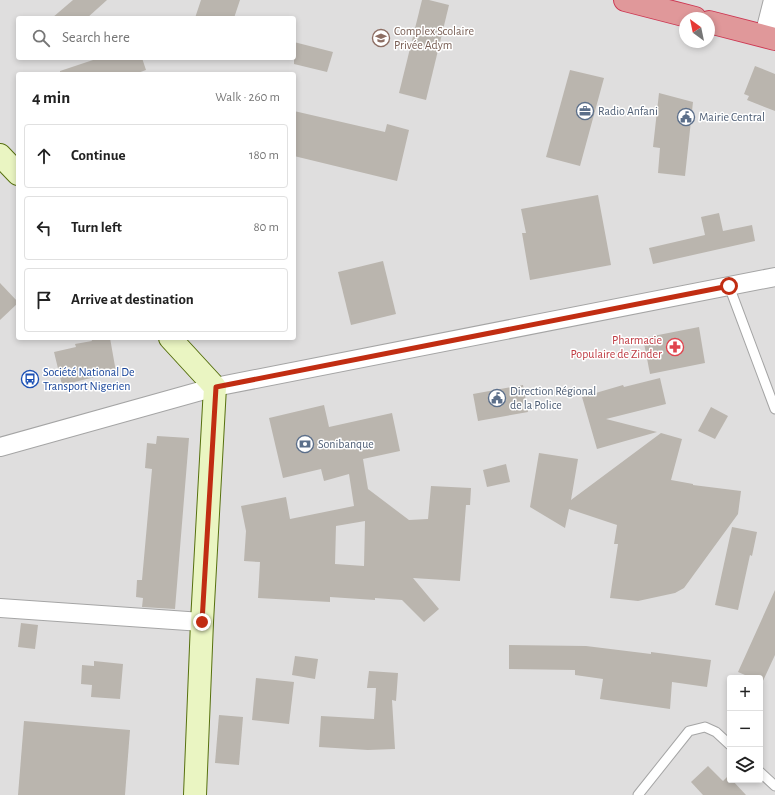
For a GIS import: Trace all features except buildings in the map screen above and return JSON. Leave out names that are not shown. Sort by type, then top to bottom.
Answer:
[{"type":"highway","points":[[625,0],[679,14]]},
{"type":"highway","points":[[715,23],[770,37]]},
{"type":"street","points":[[770,37],[773,0]]},
{"type":"street","points":[[0,155],[16,172]]},
{"type":"street","points":[[0,447],[216,387],[775,277]]},
{"type":"street","points":[[172,340],[216,387],[202,622],[195,795]]},
{"type":"street","points":[[0,608],[202,622]]},
{"type":"lane","points":[[729,286],[775,409]]},
{"type":"lane","points":[[638,795],[689,731],[705,727],[716,732],[727,742]]},
{"type":"lane","points":[[763,775],[775,786]]},
{"type":"shaded area","points":[[0,0],[775,0],[775,795],[0,795]]},
{"type":"place","name":"Complex Scolaire Privée Adym","points":[[381,38]]},
{"type":"place","name":"Radio Anfani","points":[[585,111]]},
{"type":"place","name":"Mairie Central","points":[[686,117]]},
{"type":"place","name":"Pharmacie Populaire de Zinder","points":[[675,347]]},
{"type":"place","name":"Société National De Transport Nigerien","points":[[30,379]]},
{"type":"place","name":"Direction Régional de la Police","points":[[497,398]]},
{"type":"place","name":"Sonibanque","points":[[305,444]]},
{"type":"route","points":[[202,622],[216,387],[729,286]]}]
